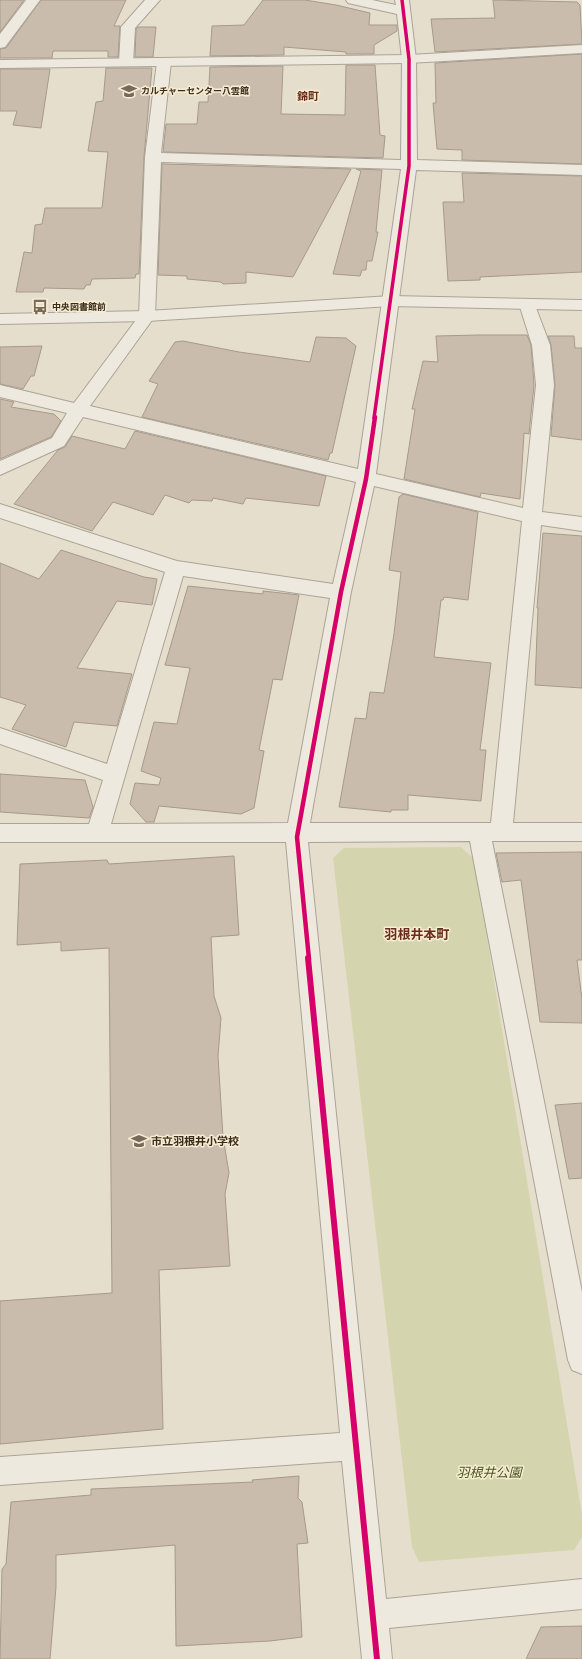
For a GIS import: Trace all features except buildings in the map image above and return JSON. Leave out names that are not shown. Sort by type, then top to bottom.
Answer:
[{"type":"street","points":[[0,44],[33,0]]},
{"type":"street","points":[[126,63],[128,27],[153,0]]},
{"type":"street","points":[[353,0],[403,6],[409,59],[409,166],[366,479],[341,592],[298,832],[355,1446],[377,1659]]},
{"type":"street","points":[[0,64],[409,59],[582,50]]},
{"type":"street","points":[[0,469],[58,442],[79,409],[147,316],[153,157],[164,62]]},
{"type":"street","points":[[153,157],[409,166],[582,170]]},
{"type":"street","points":[[0,319],[147,316],[391,301],[582,305]]},
{"type":"street","points":[[527,304],[541,345],[545,385],[532,517],[490,831],[582,1360]]},
{"type":"street","points":[[0,391],[366,479],[532,517],[582,524]]},
{"type":"street","points":[[0,511],[176,568],[341,592]]},
{"type":"street","points":[[98,832],[176,568]]},
{"type":"street","points":[[0,736],[115,775]]},
{"type":"street","points":[[0,833],[582,832]]},
{"type":"street","points":[[0,1471],[355,1446]]},
{"type":"street","points":[[373,1615],[582,1594]]},
{"type":"green space","name":"羽根井公園","points":[[461,847],[474,859],[582,1515],[582,1537],[574,1550],[419,1562],[412,1547],[333,858],[344,848]]},
{"type":"cycle path","points":[[377,1659],[355,1446],[297,837],[341,592],[366,479],[409,166],[409,59],[402,0]]},
{"type":"place","name":"カルチャーセンター八雲館","points":[[129,91]]},
{"type":"place","name":"中央図書館前","points":[[40,307]]},
{"type":"place","name":"市立羽根井小学校","points":[[139,1141]]},
{"type":"district","name":"錦町","points":[[308,96]]},
{"type":"district","name":"羽根井本町","points":[[417,934]]}]
